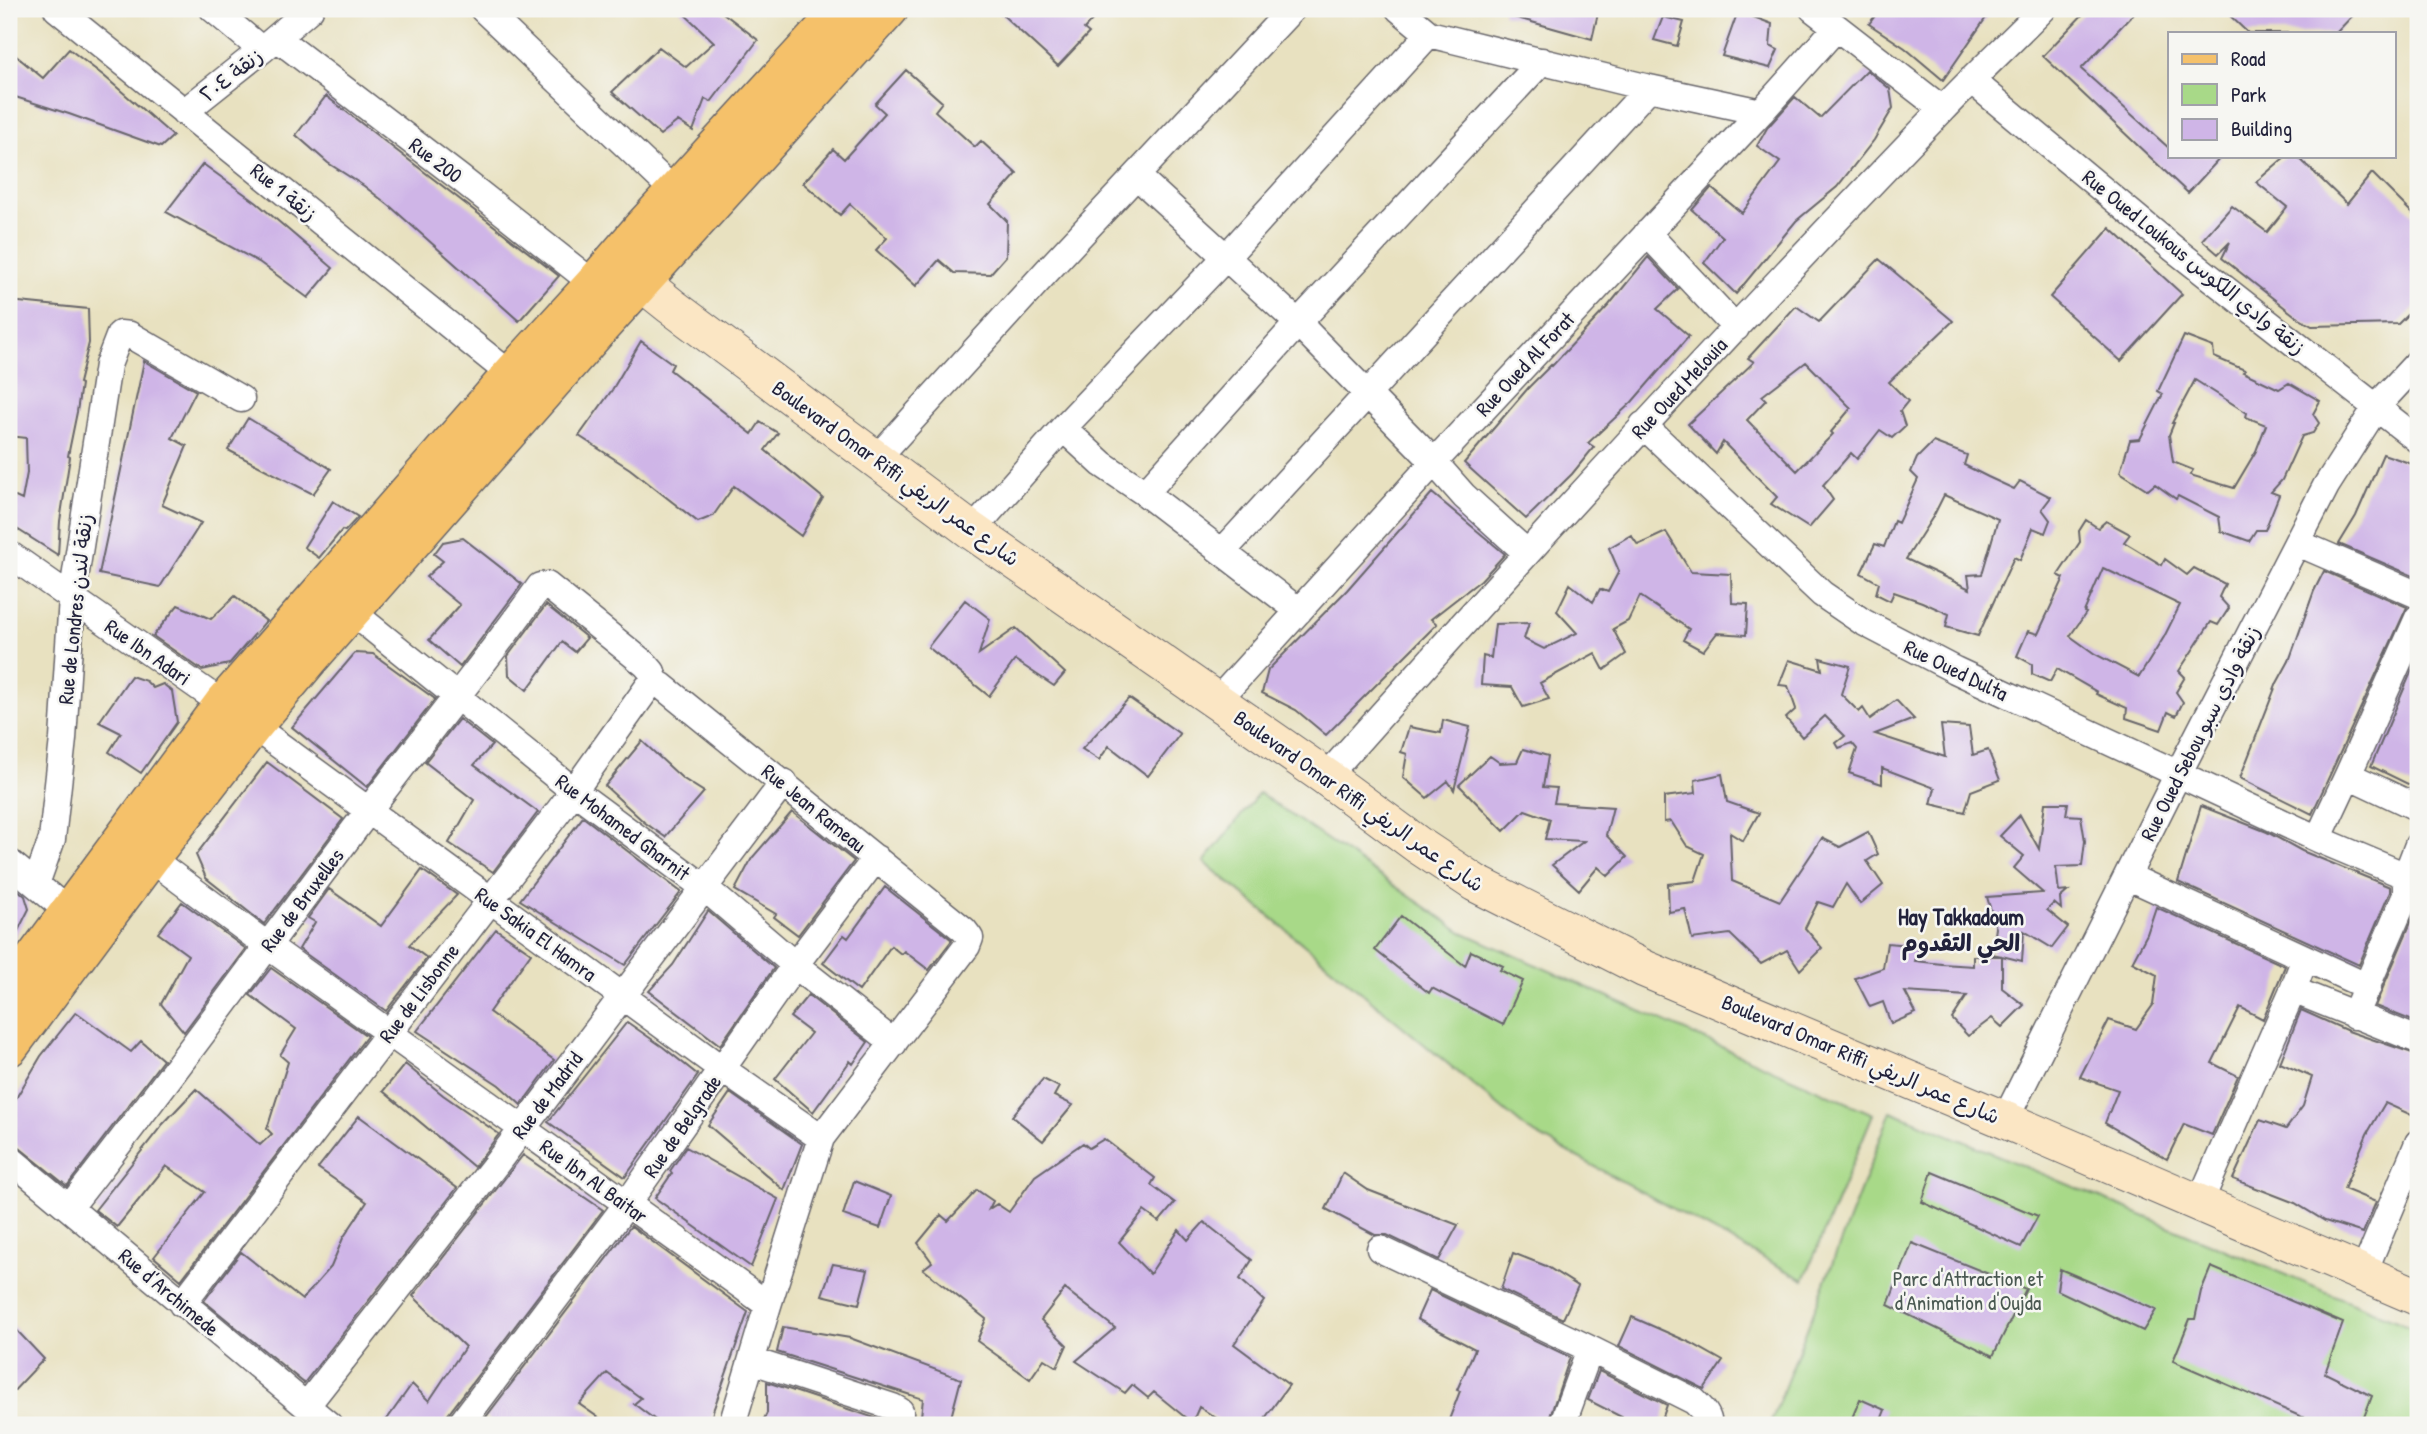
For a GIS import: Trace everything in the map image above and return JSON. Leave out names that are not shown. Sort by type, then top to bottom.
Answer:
[{"type":"main road","points":[[9,993],[223,704],[511,375],[616,276],[675,192],[843,9]]},
{"type":"main road","points":[[9,1047],[252,727],[594,334],[616,276],[668,250],[888,9]]},
{"type":"street","name":"Rue 1 زنقة","points":[[57,9],[511,375]]},
{"type":"street","name":"Rue 200","points":[[213,9],[270,44],[460,178],[616,276]]},
{"type":"street","name":"زنقة ٢٠٤","points":[[184,112],[310,9]]},
{"type":"street","points":[[876,459],[1292,9]]},
{"type":"street","points":[[1399,9],[1429,34],[1648,88],[1761,112]]},
{"type":"street","points":[[1813,9],[1942,110]]},
{"type":"street","name":"Rue Oued Melouia","points":[[1326,778],[1526,552],[1643,425],[1942,110],[2043,9]]},
{"type":"street","points":[[493,12],[675,192]]},
{"type":"street","name":"Rue Oued Al Forat","points":[[1216,702],[1836,28]]},
{"type":"street","points":[[972,531],[1063,428],[1227,256],[1429,34]]},
{"type":"street","points":[[1144,493],[1542,61]]},
{"type":"street","name":"Rue Oued Loukous زنقة وادي اللكوس","points":[[1971,80],[2174,249],[2418,440]]},
{"type":"street","points":[[1222,552],[1648,88]]},
{"type":"street","points":[[1137,176],[1298,323],[1464,496],[1526,552]]},
{"type":"street","points":[[1647,233],[1736,327]]},
{"type":"street","name":"Boulevard Omar Riffi شارع عمر الريفي","points":[[616,276],[876,459],[972,531],[1475,883],[1645,969],[2418,1297]]},
{"type":"street","name":"Rue de Londres زنقة لندن","points":[[36,884],[52,839],[72,598],[108,365],[120,334],[130,335],[241,399]]},
{"type":"street","name":"Rue Oued Sebou زنقة وادي سبو","points":[[2005,1120],[2326,486],[2377,406],[2418,362]]},
{"type":"street","name":"Rue Oued Dulta","points":[[1643,425],[1822,594],[1863,622],[1967,676],[2318,839],[2406,876]]},
{"type":"street","points":[[1063,428],[1102,464],[1299,611]]},
{"type":"street","points":[[2298,543],[2418,595]]},
{"type":"street","name":"Rue Ibn Adari","points":[[9,554],[252,727]]},
{"type":"street","name":"Rue Jean Rameau","points":[[536,591],[540,586],[547,585],[646,665],[655,682],[784,782],[964,930],[970,938],[967,946],[894,1043]]},
{"type":"street","name":"Rue de Bruxelles","points":[[69,1208],[141,1117],[368,811],[457,698],[536,591]]},
{"type":"street","name":"Rue Mohamed Gharnit","points":[[351,611],[574,791],[705,888],[795,965],[894,1043]]},
{"type":"street","points":[[2318,839],[2418,618]]},
{"type":"street","name":"Rue de Lisbonne","points":[[182,1304],[574,791],[648,687],[655,682]]},
{"type":"street","name":"Rue Sakia El Hamra","points":[[252,727],[821,1138]]},
{"type":"street","points":[[2348,775],[2418,808]]},
{"type":"street","name":"Rue de Madrid","points":[[307,1405],[434,1244],[784,782]]},
{"type":"street","points":[[2354,1016],[2406,895],[2406,876],[2418,845]]},
{"type":"street","name":"Rue Ibn Al Baitar","points":[[150,858],[521,1129],[768,1305]]},
{"type":"street","name":"Rue de Belgrade","points":[[460,1425],[626,1204],[795,965],[876,858]]},
{"type":"street","points":[[9,862],[69,912]]},
{"type":"street","points":[[2127,876],[2368,987]]},
{"type":"street","points":[[2199,1204],[2305,958]]},
{"type":"street","points":[[2293,990],[2418,1040]]},
{"type":"street","points":[[732,1425],[821,1138],[894,1043]]},
{"type":"street","points":[[2363,1274],[2418,1143]]},
{"type":"street","name":"Rue d’Archimede","points":[[9,1158],[329,1425]]},
{"type":"street","points":[[1380,1249],[1694,1402],[1703,1410],[1709,1425]]},
{"type":"street","points":[[1562,1425],[1590,1349]]},
{"type":"street","points":[[753,1362],[893,1407],[900,1411],[901,1425]]},
{"type":"green space","points":[[1259,793],[1462,932],[1873,1114],[1804,1280],[1529,1131],[1204,862]]},
{"type":"green space","name":"Parc d'Attraction et d'Animation d'Oujda","points":[[1891,1111],[2418,1330],[2418,1425],[1770,1425]]},
{"type":"building","points":[[679,9],[718,9],[758,40],[711,102],[705,99],[693,131],[678,121],[660,135],[612,92],[659,47],[686,67],[714,42]]},
{"type":"building","points":[[996,9],[1102,9],[1084,29],[1089,33],[1058,66]]},
{"type":"building","points":[[1504,9],[1599,9],[1592,39],[1503,14]]},
{"type":"building","points":[[1880,9],[1992,9],[1943,80],[1905,48],[1869,24]]},
{"type":"building","points":[[2088,9],[2138,9],[2081,69],[2168,147],[2168,158],[2220,158],[2188,193],[2043,56]]},
{"type":"building","points":[[2223,9],[2359,9],[2337,32],[2247,32]]},
{"type":"building","points":[[1738,11],[1772,24],[1770,46],[1778,50],[1770,68],[1722,56]]},
{"type":"building","points":[[1663,17],[1684,22],[1677,46],[1654,40]]},
{"type":"building","points":[[69,49],[173,136],[161,147],[9,95],[9,50],[43,78]]},
{"type":"building","points":[[906,70],[942,102],[935,111],[975,147],[981,141],[1017,174],[990,204],[1007,221],[1006,256],[990,274],[954,273],[939,260],[916,286],[876,250],[887,238],[850,204],[840,215],[803,183],[833,149],[844,159],[885,113],[875,104]]},
{"type":"building","points":[[1867,70],[1890,89],[1893,108],[1874,140],[1837,187],[1796,221],[1736,294],[1704,263],[1723,237],[1692,210],[1711,188],[1742,213],[1780,162],[1757,146],[1767,128],[1795,97],[1820,118]]},
{"type":"building","points":[[326,96],[559,276],[519,321],[391,207],[328,163],[296,135]]},
{"type":"building","points":[[2284,158],[2299,158],[2347,204],[2372,173],[2418,219],[2418,304],[2398,324],[2312,326],[2298,318],[2222,258],[2230,242],[2218,254],[2202,240],[2232,206],[2267,232],[2287,207],[2256,182]]},
{"type":"building","points":[[203,164],[257,203],[333,268],[308,298],[259,262],[166,212]]},
{"type":"building","points":[[2110,228],[2182,294],[2121,361],[2050,297]]},
{"type":"building","points":[[1648,257],[1678,289],[1657,309],[1689,336],[1632,402],[1588,443],[1594,447],[1572,474],[1526,519],[1464,463],[1529,387],[1609,305]]},
{"type":"building","points":[[1879,259],[1953,321],[1889,382],[1908,401],[1900,411],[1905,426],[1892,438],[1880,430],[1857,459],[1851,453],[1823,485],[1833,500],[1809,528],[1771,504],[1777,497],[1723,442],[1716,454],[1688,424],[1754,362],[1748,358],[1796,306],[1819,322]],"holes":[[[1806,362],[1851,408],[1831,432],[1833,434],[1797,471],[1747,420],[1766,400],[1762,396]]]},
{"type":"building","points":[[9,301],[88,309],[89,343],[79,383],[77,412],[68,456],[58,555],[9,524],[9,494],[22,500],[27,473],[26,438],[9,436]]},
{"type":"building","points":[[2184,336],[2213,347],[2214,357],[2245,370],[2243,372],[2279,389],[2289,383],[2320,401],[2313,414],[2319,423],[2313,433],[2302,436],[2282,480],[2271,492],[2279,495],[2265,530],[2256,530],[2249,541],[2221,531],[2219,517],[2178,496],[2176,499],[2155,484],[2148,490],[2120,472],[2130,440],[2140,439],[2163,394],[2158,391]],"holes":[[[2195,380],[2247,413],[2246,417],[2266,425],[2256,451],[2234,488],[2190,475],[2193,470],[2173,462],[2169,435],[2172,423]]]},
{"type":"building","points":[[641,341],[673,364],[670,370],[752,434],[760,422],[778,433],[765,450],[823,498],[801,536],[734,486],[713,516],[698,522],[630,469],[579,436],[612,390]]},
{"type":"building","points":[[144,361],[196,391],[172,438],[187,446],[162,505],[201,523],[160,587],[99,574]]},
{"type":"building","points":[[248,418],[331,469],[313,494],[228,450]]},
{"type":"building","points":[[1933,442],[1967,455],[1964,465],[1988,477],[2014,489],[2020,481],[2051,497],[2042,509],[2050,520],[2045,533],[2033,528],[2020,560],[2014,557],[1978,636],[1946,627],[1949,614],[1922,602],[1894,592],[1890,601],[1876,594],[1879,583],[1861,573],[1875,544],[1884,547],[1894,521],[1898,523],[1918,479],[1911,472],[1917,458]],"holes":[[[1944,495],[1998,519],[1982,574],[1968,575],[1970,589],[1906,559]]]},
{"type":"building","points":[[2383,454],[2418,466],[2418,578],[2339,544],[2356,516]]},
{"type":"building","points":[[1432,493],[1505,554],[1481,580],[1431,619],[1437,624],[1326,735],[1296,710],[1262,693],[1268,670],[1347,590]]},
{"type":"building","points":[[333,501],[358,517],[345,531],[342,530],[319,558],[304,547]]},
{"type":"building","points":[[2086,520],[2098,528],[2106,521],[2130,534],[2124,542],[2162,565],[2165,559],[2187,575],[2194,568],[2225,584],[2219,597],[2229,608],[2218,625],[2211,622],[2179,671],[2185,677],[2176,692],[2183,702],[2176,716],[2168,712],[2161,730],[2126,718],[2127,708],[2096,694],[2097,692],[2057,669],[2050,682],[2032,674],[2032,664],[2017,656],[2028,631],[2038,634],[2064,578],[2058,575],[2080,542],[2079,531]],"holes":[[[2103,568],[2180,605],[2139,677],[2095,654],[2070,636],[2086,613],[2084,612]]]},
{"type":"building","points":[[1666,532],[1691,572],[1731,574],[1732,603],[1748,604],[1746,635],[1717,633],[1703,651],[1683,640],[1689,629],[1640,596],[1628,621],[1613,629],[1626,654],[1604,670],[1595,653],[1540,683],[1549,699],[1523,707],[1512,687],[1481,685],[1483,656],[1491,658],[1495,624],[1529,623],[1524,639],[1544,649],[1577,633],[1557,611],[1570,584],[1593,602],[1600,589],[1608,592],[1619,571],[1609,548],[1631,535],[1638,545]]},
{"type":"building","points":[[463,538],[522,584],[460,667],[429,640],[460,605],[426,577],[443,561],[434,554],[443,542]]},
{"type":"building","points":[[2324,571],[2407,607],[2312,814],[2240,778]]},
{"type":"building","points":[[235,596],[266,621],[229,664],[202,670],[153,636],[178,605],[211,619]]},
{"type":"building","points":[[965,600],[990,619],[979,654],[1016,628],[1065,673],[1054,686],[1015,660],[989,696],[928,647]]},
{"type":"building","points":[[546,605],[587,638],[575,652],[562,642],[527,690],[509,675],[508,656]]},
{"type":"building","points":[[355,653],[373,654],[435,699],[367,787],[292,727]]},
{"type":"building","points":[[2418,656],[2418,789],[2371,766]]},
{"type":"building","points":[[1820,658],[1850,666],[1841,694],[1859,712],[1863,708],[1870,719],[1896,700],[1914,719],[1875,734],[1945,757],[1941,725],[1969,727],[1973,755],[1988,750],[2000,780],[1971,791],[1965,812],[1931,804],[1935,788],[1882,768],[1882,784],[1849,773],[1857,749],[1852,743],[1839,748],[1836,743],[1845,736],[1825,716],[1802,737],[1786,718],[1796,709],[1788,686],[1779,685],[1789,660],[1822,670]]},
{"type":"building","points":[[131,676],[146,681],[153,688],[163,684],[172,691],[177,722],[141,773],[109,752],[121,733],[99,722]]},
{"type":"building","points":[[1129,698],[1180,734],[1148,776],[1109,746],[1099,760],[1082,749]]},
{"type":"building","points":[[459,719],[492,745],[474,765],[538,812],[493,872],[449,843],[474,800],[425,762]]},
{"type":"building","points":[[1443,720],[1470,727],[1454,790],[1448,781],[1427,798],[1403,777],[1407,754],[1401,752],[1409,727],[1441,733]]},
{"type":"building","points":[[642,741],[682,778],[704,792],[665,837],[644,822],[605,786]]},
{"type":"building","points":[[1523,749],[1548,756],[1543,787],[1557,788],[1554,803],[1613,807],[1606,835],[1627,857],[1608,876],[1598,867],[1579,890],[1552,865],[1584,841],[1545,839],[1550,819],[1525,810],[1504,831],[1459,785],[1490,756],[1500,763],[1517,762]]},
{"type":"building","points":[[267,762],[343,819],[264,924],[206,878],[196,855]]},
{"type":"building","points":[[1722,774],[1727,802],[1759,813],[1743,841],[1730,833],[1732,881],[1780,901],[1822,838],[1840,847],[1868,832],[1878,854],[1867,861],[1883,885],[1860,904],[1846,884],[1833,907],[1818,902],[1805,928],[1822,948],[1800,970],[1787,950],[1761,964],[1730,934],[1692,939],[1685,909],[1669,912],[1668,884],[1695,881],[1704,854],[1687,846],[1671,821],[1664,822],[1664,797],[1696,793],[1695,780]]},
{"type":"building","points":[[2045,803],[2068,803],[2066,815],[2081,816],[2085,841],[2082,866],[2056,867],[2059,892],[2068,891],[2060,898],[2061,909],[2054,903],[2047,910],[2068,927],[2052,948],[2024,931],[2022,961],[1992,954],[1996,928],[1987,897],[2043,893],[2014,868],[2024,856],[2000,836],[2020,815],[2039,849]]},
{"type":"building","points":[[2201,806],[2267,832],[2302,851],[2390,887],[2359,965],[2178,882]]},
{"type":"building","points":[[792,812],[854,861],[798,935],[774,917],[776,914],[735,890],[752,858]]},
{"type":"building","points":[[583,817],[681,892],[625,965],[520,900]]},
{"type":"building","points":[[422,870],[457,895],[409,945],[427,958],[386,1011],[299,949],[315,922],[308,918],[329,889],[381,926]]},
{"type":"building","points":[[9,882],[25,896],[29,909],[9,949]]},
{"type":"building","points":[[885,887],[952,940],[929,970],[904,951],[901,954],[891,946],[859,991],[823,963],[844,935],[848,938]]},
{"type":"building","points":[[182,902],[246,949],[184,1032],[161,1004],[188,955],[158,933]]},
{"type":"building","points":[[2418,906],[2418,1023],[2375,1006]]},
{"type":"building","points":[[2156,907],[2285,966],[2263,1019],[2240,1007],[2212,1063],[2238,1076],[2212,1135],[2184,1124],[2167,1159],[2105,1123],[2118,1090],[2080,1077],[2109,1020],[2136,1029],[2153,1005],[2157,975],[2132,962],[2147,934]]},
{"type":"building","points":[[708,911],[774,968],[720,1045],[649,991],[673,965]]},
{"type":"building","points":[[1401,916],[1465,966],[1471,951],[1503,966],[1500,970],[1523,981],[1503,1025],[1432,988],[1429,993],[1375,950]]},
{"type":"building","points":[[496,929],[531,953],[489,1012],[554,1060],[521,1105],[499,1085],[417,1031]]},
{"type":"building","points":[[1887,943],[1920,946],[1915,961],[1973,966],[1973,956],[2002,956],[2002,988],[2024,1005],[2002,1027],[1992,1018],[1968,1036],[1952,1019],[1967,996],[1905,992],[1916,1013],[1891,1024],[1883,1002],[1870,1007],[1855,978],[1883,968]]},
{"type":"building","points":[[271,968],[367,1036],[181,1280],[154,1257],[205,1192],[166,1166],[117,1227],[95,1210],[163,1124],[196,1089],[260,1145],[272,1134],[267,1129],[288,1062],[280,1055],[296,1029],[250,995]]},
{"type":"building","points":[[808,995],[868,1042],[853,1064],[850,1061],[813,1112],[775,1079],[811,1033],[790,1017]]},
{"type":"building","points":[[2301,1010],[2348,1031],[2418,1055],[2418,1118],[2385,1103],[2367,1134],[2344,1189],[2376,1202],[2363,1233],[2325,1221],[2295,1203],[2233,1179],[2260,1120],[2286,1129],[2303,1106],[2312,1077],[2280,1063]]},
{"type":"building","points":[[76,1012],[131,1052],[141,1041],[163,1060],[67,1186],[11,1141],[9,1110],[41,1056]]},
{"type":"building","points":[[627,1022],[698,1075],[625,1177],[548,1122]]},
{"type":"building","points":[[405,1064],[443,1095],[499,1134],[474,1167],[383,1091]]},
{"type":"building","points":[[1043,1079],[1059,1087],[1054,1096],[1073,1105],[1043,1141],[1012,1116]]},
{"type":"building","points":[[730,1093],[802,1144],[784,1190],[708,1125]]},
{"type":"building","points":[[359,1116],[457,1188],[304,1383],[204,1301],[241,1252],[302,1300],[331,1267],[343,1238],[367,1202],[318,1168]]},
{"type":"building","points":[[1104,1139],[1155,1178],[1151,1185],[1175,1203],[1159,1222],[1144,1211],[1119,1242],[1150,1274],[1179,1230],[1188,1240],[1204,1222],[1252,1260],[1240,1279],[1264,1301],[1234,1344],[1289,1385],[1260,1425],[1227,1425],[1199,1407],[1192,1423],[1154,1392],[1148,1398],[1132,1385],[1125,1393],[1076,1361],[1115,1328],[1065,1289],[1041,1320],[1067,1345],[1057,1367],[1044,1359],[1030,1379],[977,1341],[986,1319],[923,1269],[932,1262],[918,1243],[941,1215],[948,1221],[977,1190],[993,1201],[989,1209],[997,1204],[1009,1212],[1035,1176],[1083,1143],[1089,1148]]},
{"type":"building","points":[[686,1147],[778,1199],[751,1267],[655,1198]]},
{"type":"building","points":[[523,1155],[603,1210],[447,1416],[445,1425],[383,1425],[412,1384],[429,1401],[465,1347],[413,1296]]},
{"type":"building","points":[[1932,1172],[2038,1216],[2021,1247],[1922,1202]]},
{"type":"building","points":[[1343,1173],[1368,1190],[1458,1225],[1439,1260],[1387,1235],[1375,1235],[1326,1209]]},
{"type":"building","points":[[854,1181],[891,1196],[880,1228],[843,1215]]},
{"type":"building","points":[[631,1226],[748,1312],[713,1411],[711,1425],[662,1425],[634,1404],[641,1398],[607,1373],[579,1404],[609,1425],[496,1425],[486,1417]]},
{"type":"building","points":[[1912,1243],[2026,1289],[1993,1356],[1888,1305]]},
{"type":"building","points":[[1513,1253],[1546,1266],[1578,1286],[1563,1319],[1501,1289]]},
{"type":"building","points":[[833,1264],[868,1270],[859,1304],[822,1295]]},
{"type":"building","points":[[2211,1267],[2343,1323],[2325,1373],[2372,1396],[2361,1425],[2335,1425],[2302,1417],[2173,1361],[2190,1319],[2195,1319],[2201,1291]]},
{"type":"building","points":[[2060,1269],[2156,1310],[2143,1331],[2057,1290]]},
{"type":"building","points":[[1430,1290],[1570,1357],[1547,1425],[1447,1425],[1460,1391],[1457,1390],[1475,1349],[1417,1319]]},
{"type":"building","points":[[1632,1317],[1691,1343],[1723,1361],[1704,1389],[1619,1346]]},
{"type":"building","points":[[9,1322],[44,1359],[9,1396]]},
{"type":"building","points":[[783,1327],[850,1338],[961,1379],[949,1425],[920,1425],[923,1399],[777,1352]]},
{"type":"building","points":[[1599,1371],[1667,1405],[1660,1425],[1637,1425],[1588,1400]]},
{"type":"building","points":[[767,1382],[875,1418],[872,1425],[761,1425],[767,1413]]},
{"type":"building","points":[[1860,1399],[1885,1410],[1879,1425],[1849,1425]]},
{"type":"district","name":"Hay Takkadoum الحي التقدوم","points":[[1961,929]]}]
